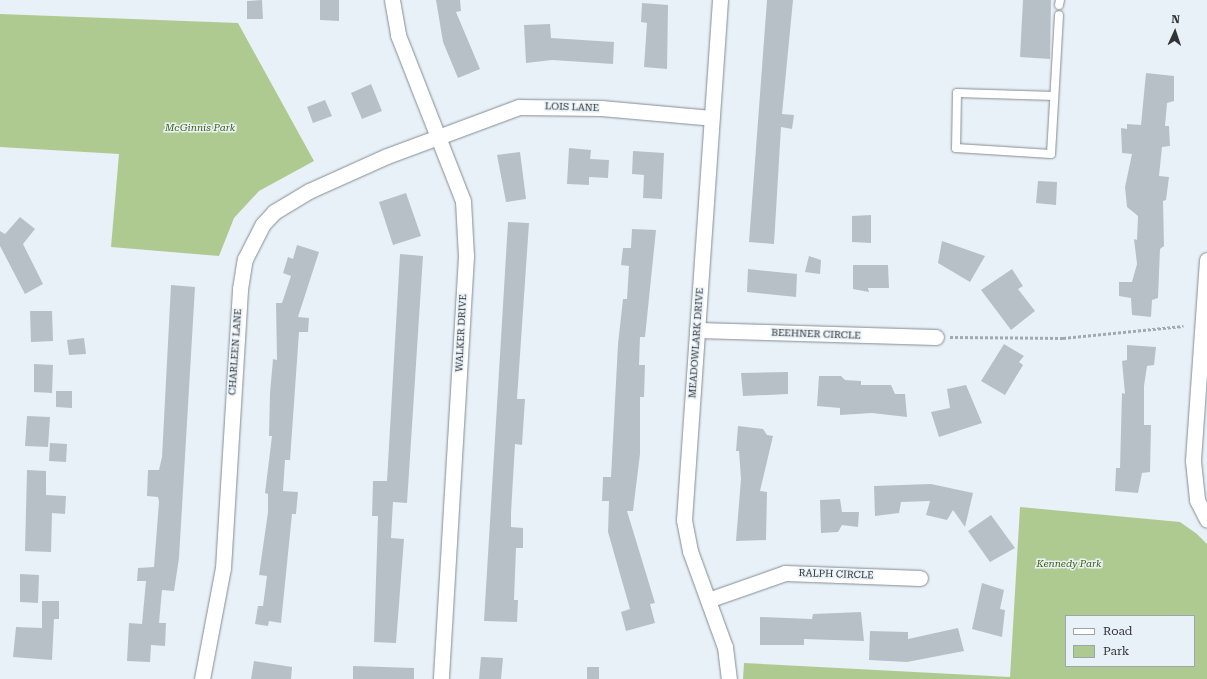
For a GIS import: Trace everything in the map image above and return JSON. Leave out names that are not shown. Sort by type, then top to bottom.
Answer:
[{"type":"street","name":"WALKER DRIVE","points":[[392,0],[398,35],[437,138],[463,201],[466,256],[440,679]]},
{"type":"street","name":"MEADOWLARK DRIVE","points":[[720,0],[684,520],[690,551],[726,647],[729,679]]},
{"type":"street","name":"LOIS LANE","points":[[437,138],[519,107],[601,108],[712,118]]},
{"type":"street","name":"CHARLEEN LANE","points":[[202,679],[221,584],[240,289],[248,252],[263,224],[286,205],[309,191],[437,138]]},
{"type":"street","points":[[1207,260],[1204,347],[1193,461],[1197,500],[1207,520]]},
{"type":"street","name":"BEEHNER CIRCLE","points":[[697,330],[936,337]]},
{"type":"street","name":"RALPH CIRCLE","points":[[708,600],[785,573],[920,578]]},
{"type":"lane","points":[[1054,96],[957,93],[956,148],[1051,154],[1059,15]]},
{"type":"path","points":[[936,337],[1063,338],[1183,326]]},
{"type":"green space","name":"McGinnis Park","points":[[0,14],[238,23],[314,161],[259,191],[234,218],[219,256],[111,247],[119,154],[0,147]]},
{"type":"green space","name":"Kennedy Park","points":[[1020,507],[1180,522],[1197,534],[1207,544],[1207,679],[743,679],[744,663],[1010,677]]},
{"type":"building","points":[[262,0],[263,19],[247,19],[247,1]]},
{"type":"building","points":[[320,0],[339,0],[339,21],[320,20]]},
{"type":"building","points":[[436,0],[460,0],[461,11],[456,12],[480,69],[458,78],[443,42]]},
{"type":"building","points":[[767,0],[793,0],[782,114],[794,115],[792,129],[781,127],[774,244],[749,242]]},
{"type":"building","points":[[1023,0],[1051,0],[1050,59],[1020,57]]},
{"type":"building","points":[[642,3],[668,5],[667,69],[644,67],[647,23],[641,22]]},
{"type":"building","points":[[550,24],[551,38],[614,42],[613,64],[552,60],[526,63],[524,25]]},
{"type":"building","points":[[1146,73],[1174,76],[1174,101],[1167,103],[1165,126],[1169,126],[1170,146],[1162,147],[1159,176],[1169,177],[1166,200],[1163,201],[1164,246],[1160,249],[1158,298],[1152,300],[1151,317],[1132,315],[1131,298],[1119,296],[1119,282],[1132,282],[1137,264],[1134,239],[1137,240],[1138,216],[1127,207],[1125,187],[1132,154],[1122,153],[1121,128],[1127,129],[1127,124],[1141,125]]},
{"type":"building","points":[[371,84],[382,111],[362,119],[351,93]]},
{"type":"building","points":[[325,100],[332,116],[313,123],[307,107]]},
{"type":"building","points":[[569,148],[591,150],[590,159],[609,160],[608,178],[589,177],[589,185],[567,184]]},
{"type":"building","points":[[633,151],[664,153],[662,199],[643,198],[644,175],[632,174]]},
{"type":"building","points":[[520,152],[526,199],[506,202],[497,155]]},
{"type":"building","points":[[1038,181],[1057,182],[1056,205],[1036,203]]},
{"type":"building","points":[[406,193],[421,236],[393,245],[379,202]]},
{"type":"building","points":[[871,215],[871,243],[852,242],[852,216]]},
{"type":"building","points":[[20,217],[35,229],[23,244],[43,284],[25,294],[0,246],[0,231],[5,234]]},
{"type":"building","points":[[508,222],[529,223],[517,399],[525,399],[522,445],[515,444],[511,513],[511,527],[523,528],[523,548],[516,548],[514,600],[518,600],[517,622],[484,621]]},
{"type":"building","points":[[632,229],[656,230],[645,337],[640,337],[639,365],[645,365],[644,397],[640,397],[640,454],[633,511],[627,511],[655,603],[650,604],[655,623],[626,631],[621,612],[630,609],[608,532],[609,501],[602,501],[603,477],[611,477],[618,344],[623,299],[627,299],[629,266],[621,265],[623,248],[631,248]]},
{"type":"building","points":[[942,241],[985,256],[970,282],[938,263]]},
{"type":"building","points":[[297,245],[319,252],[298,317],[309,318],[308,332],[299,332],[290,460],[285,460],[283,491],[298,492],[296,514],[292,514],[281,623],[269,621],[268,626],[255,624],[258,606],[263,606],[267,576],[259,575],[268,512],[268,494],[265,493],[272,436],[269,436],[270,393],[273,359],[277,360],[276,303],[282,303],[291,276],[283,273],[288,257],[293,259]]},
{"type":"building","points":[[400,254],[423,256],[407,503],[393,502],[391,538],[404,539],[396,643],[374,642],[378,516],[372,516],[373,481],[387,481]]},
{"type":"building","points":[[809,256],[821,260],[820,274],[805,272]]},
{"type":"building","points":[[853,265],[888,265],[889,288],[868,288],[869,292],[853,289]]},
{"type":"building","points":[[748,269],[797,274],[796,297],[747,292]]},
{"type":"building","points":[[1012,269],[1023,286],[1018,289],[1035,311],[1011,330],[981,290]]},
{"type":"building","points":[[171,285],[195,287],[179,558],[174,591],[162,590],[159,623],[166,623],[165,646],[151,645],[150,662],[127,661],[129,623],[142,624],[146,581],[137,581],[138,568],[154,567],[159,502],[158,497],[147,496],[148,470],[159,470],[162,457]]},
{"type":"building","points":[[30,311],[52,311],[53,341],[31,342]]},
{"type":"building","points":[[84,338],[86,354],[69,355],[67,340]]},
{"type":"building","points":[[1004,344],[1024,356],[1019,362],[1023,365],[1005,395],[981,381]]},
{"type":"building","points":[[1127,345],[1156,347],[1154,365],[1147,366],[1144,386],[1144,425],[1151,425],[1150,472],[1142,473],[1138,493],[1115,491],[1116,468],[1120,468],[1122,393],[1125,394],[1122,361],[1127,360]]},
{"type":"building","points":[[34,364],[53,365],[52,393],[34,392]]},
{"type":"building","points":[[788,372],[788,394],[743,396],[741,373]]},
{"type":"building","points":[[819,376],[841,376],[845,380],[861,381],[861,385],[891,385],[895,394],[905,394],[907,417],[872,413],[840,415],[840,408],[817,406]]},
{"type":"building","points":[[966,385],[982,423],[939,437],[931,412],[950,408],[947,389]]},
{"type":"building","points":[[56,391],[72,391],[72,408],[56,407]]},
{"type":"building","points":[[27,416],[50,417],[48,447],[25,446]]},
{"type":"building","points":[[738,426],[763,429],[767,435],[773,436],[760,491],[767,492],[766,540],[736,541],[741,479],[739,451],[736,451]]},
{"type":"building","points":[[50,443],[67,444],[66,462],[49,461]]},
{"type":"building","points":[[27,470],[46,471],[46,495],[66,496],[65,514],[52,513],[51,552],[25,551]]},
{"type":"building","points":[[931,484],[973,493],[965,527],[953,510],[947,520],[926,515],[930,501],[901,502],[899,513],[875,516],[874,486]]},
{"type":"building","points":[[840,499],[842,512],[859,512],[858,527],[842,525],[838,532],[821,533],[820,500]]},
{"type":"building","points":[[991,515],[1015,548],[990,562],[968,531]]},
{"type":"building","points":[[20,574],[39,575],[38,603],[20,602]]},
{"type":"building","points":[[982,583],[1004,590],[1000,609],[1005,610],[1002,637],[972,629]]},
{"type":"building","points":[[42,601],[59,601],[59,619],[54,619],[52,660],[13,657],[16,627],[42,628]]},
{"type":"building","points":[[861,612],[864,641],[804,639],[804,645],[760,645],[760,617],[812,619],[813,614]]},
{"type":"building","points":[[958,628],[964,651],[907,662],[869,660],[870,631],[908,632],[908,639]]},
{"type":"building","points":[[481,657],[503,658],[501,679],[479,679]]},
{"type":"building","points":[[254,661],[292,667],[291,679],[251,679]]},
{"type":"building","points":[[353,666],[414,668],[414,679],[353,679]]},
{"type":"building","points":[[587,667],[599,667],[599,679],[587,679]]}]
